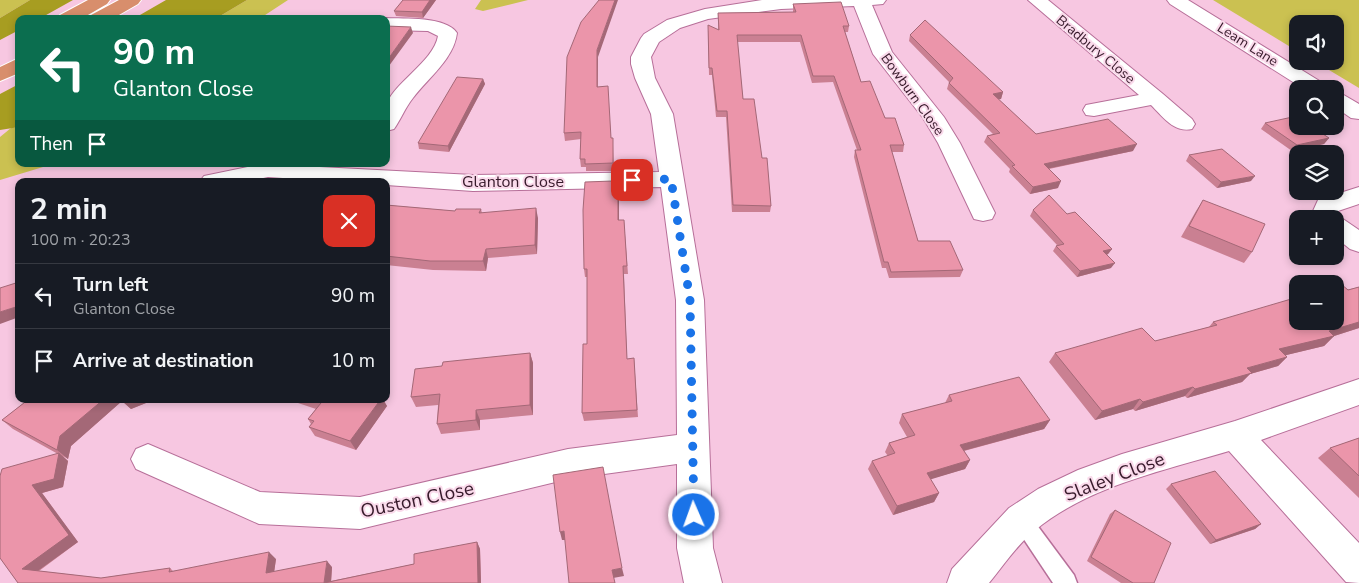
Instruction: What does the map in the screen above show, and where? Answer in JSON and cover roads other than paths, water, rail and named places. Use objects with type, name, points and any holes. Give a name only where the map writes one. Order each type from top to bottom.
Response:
[{"type":"highway","points":[[74,15],[101,0]]},
{"type":"highway","points":[[105,15],[132,0]]},
{"type":"highway","points":[[0,56],[15,47]]},
{"type":"highway","points":[[0,76],[15,67]]},
{"type":"street","points":[[703,583],[696,548],[692,448],[690,300],[662,114],[655,94],[641,68],[641,57],[646,41],[661,25],[672,18],[697,9],[727,3],[767,0],[877,0]]},
{"type":"street","name":"Bowburn Close","points":[[861,0],[883,54],[933,117],[949,144],[983,212]]},
{"type":"street","name":"Bradbury Close","points":[[1037,0],[1156,98],[1184,124]]},
{"type":"street","name":"Leam Lane","points":[[1176,0],[1305,80]]},
{"type":"street","points":[[390,24],[439,28],[448,32],[448,37],[435,59],[403,96],[390,117]]},
{"type":"street","name":"Bradbury Close","points":[[1094,110],[1156,98]]},
{"type":"street","points":[[1344,104],[1359,113]]},
{"type":"street","name":"Glanton Close","points":[[227,178],[268,170],[359,170],[474,183],[671,179]]},
{"type":"street","points":[[1325,210],[1327,206],[1359,195]]},
{"type":"street","points":[[1344,231],[1359,243]]},
{"type":"street","name":"Slaley Close","points":[[965,582],[1021,520],[1050,500],[1090,481],[1122,469],[1235,435],[1359,392]]},
{"type":"street","points":[[1235,435],[1359,569]]},
{"type":"street","name":"Ouston Close","points":[[148,459],[259,508],[360,513],[568,464],[692,448]]},
{"type":"lane","points":[[1021,520],[1066,583]]}]
